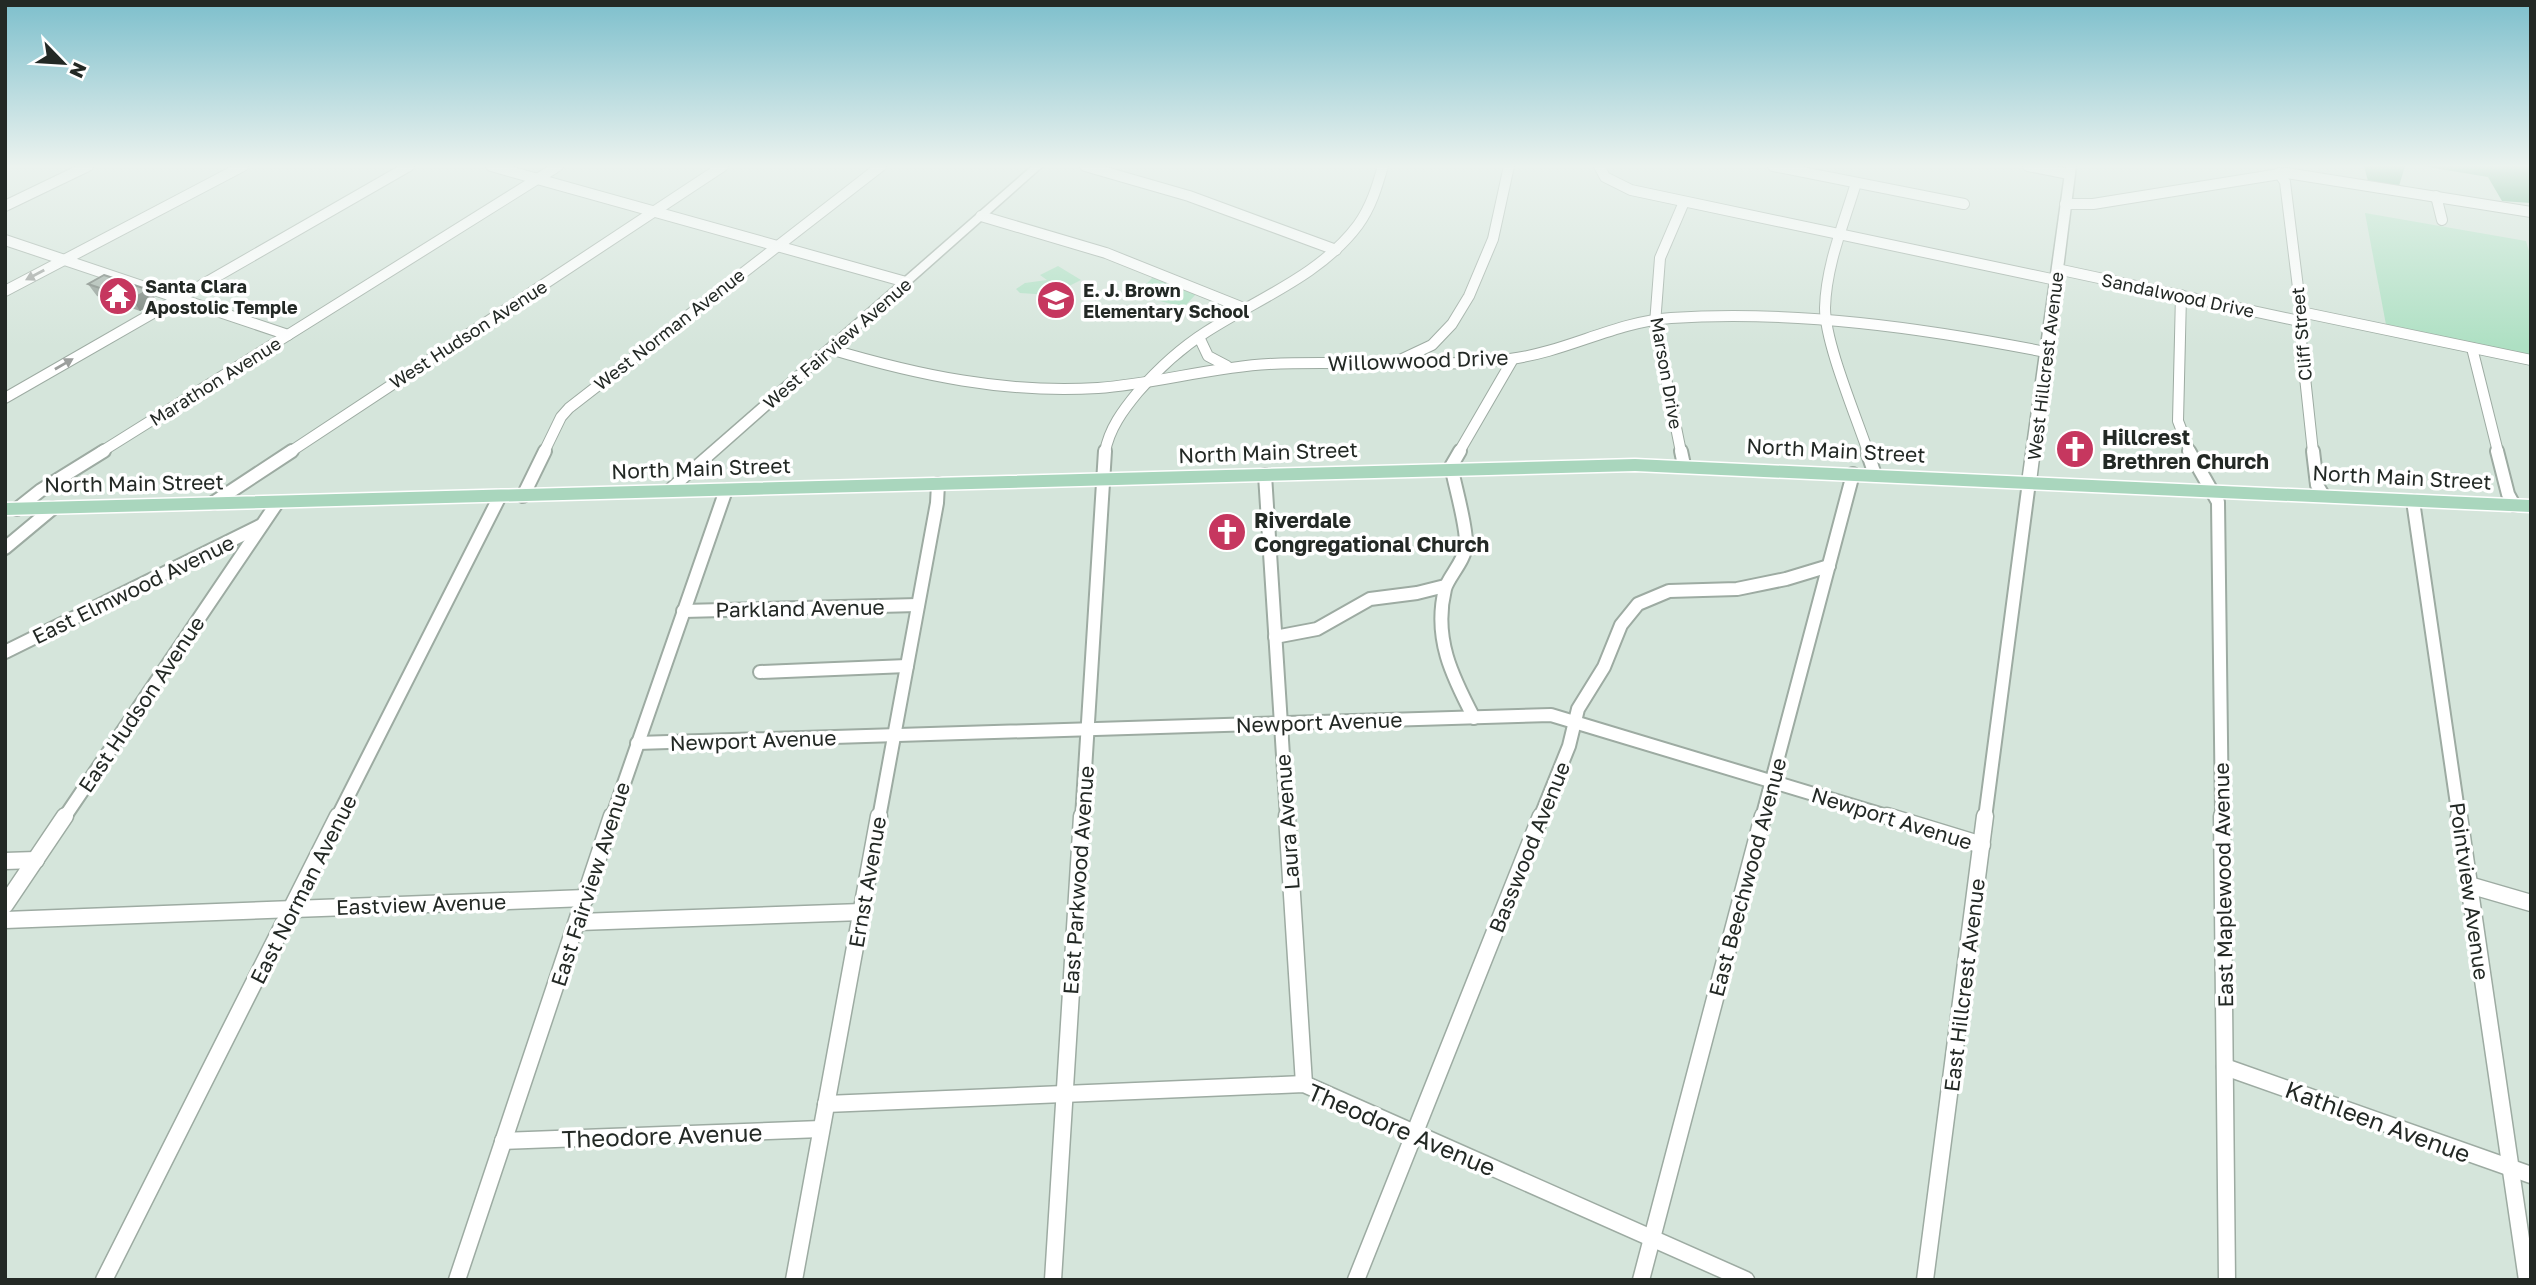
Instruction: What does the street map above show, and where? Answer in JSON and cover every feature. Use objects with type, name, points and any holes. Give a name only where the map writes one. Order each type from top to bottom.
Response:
[{"type":"main road","name":"North Main Street","points":[[11,509],[1684,466],[2523,506]]},
{"type":"street","points":[[5,291],[129,226]]},
{"type":"street","points":[[5,398],[305,226]]},
{"type":"street","name":"Marathon Avenue","points":[[11,509],[462,226]]},
{"type":"street","name":"West Hudson Avenue","points":[[213,503],[631,226]]},
{"type":"street","points":[[706,226],[906,282]]},
{"type":"street","name":"West Norman Avenue","points":[[523,496],[561,418],[569,408],[802,226]]},
{"type":"street","name":"West Fairview Avenue","points":[[667,492],[970,226]]},
{"type":"street","points":[[1015,226],[1106,253],[1246,309]]},
{"type":"street","points":[[1271,226],[1336,250]]},
{"type":"street","name":"East Parkwood Avenue","points":[[1052,1280],[1103,479],[1108,439],[1114,425],[1148,381],[1180,351],[1302,276],[1336,250],[1357,226]]},
{"type":"street","points":[[1391,364],[1433,345],[1471,292],[1486,260],[1494,226]]},
{"type":"street","name":"Marson Drive","points":[[1674,226],[1660,258],[1656,319],[1684,466]]},
{"type":"street","name":"Sandalwood Drive","points":[[1797,226],[2531,359]]},
{"type":"street","points":[[1843,226],[1829,272],[1826,320],[1875,475]]},
{"type":"street","name":"West Hillcrest Avenue","points":[[2029,482],[2062,226]]},
{"type":"street","name":"Cliff Street","points":[[2290,226],[2317,485],[2323,495]]},
{"type":"street","points":[[5,240],[288,335]]},
{"type":"street","points":[[2180,296],[2178,421],[2187,448],[2214,492]]},
{"type":"street","name":"Willowwood Drive","points":[[830,349],[928,375],[982,385],[1061,388],[1148,381],[1231,367],[1289,363],[1391,364],[1513,359],[1551,351],[1610,328],[1656,319],[1737,317],[1826,320],[1930,331],[2046,352]]},
{"type":"street","points":[[1199,337],[1205,354],[1214,361],[1231,367]]},
{"type":"street","points":[[1433,345],[1440,354],[1461,362]]},
{"type":"street","points":[[2472,348],[2508,494],[2523,506]]},
{"type":"street","points":[[1474,718],[1450,673],[1442,634],[1445,586],[1455,574],[1466,546],[1451,470],[1513,359]]},
{"type":"street","name":"East Beechwood Avenue","points":[[1641,1280],[1853,474]]},
{"type":"street","name":"Laura Avenue","points":[[1265,475],[1304,1084]]},
{"type":"street","name":"East Hillcrest Avenue","points":[[1926,1280],[2029,482]]},
{"type":"street","name":"Ernst Avenue","points":[[794,1280],[937,503],[938,484]]},
{"type":"street","name":"East Fairview Avenue","points":[[457,1280],[637,743],[726,490]]},
{"type":"street","name":"East Maplewood Avenue","points":[[2214,492],[2218,502],[2219,522],[2228,1280]]},
{"type":"street","name":"East Norman Avenue","points":[[104,1280],[500,496]]},
{"type":"street","name":"Pointview Avenue","points":[[2413,501],[2527,1280]]},
{"type":"street","name":"East Hudson Avenue","points":[[5,905],[276,503]]},
{"type":"street","points":[[5,548],[53,508]]},
{"type":"street","name":"East Elmwood Avenue","points":[[5,652],[261,526]]},
{"type":"street","name":"Basswood Avenue","points":[[1356,1280],[1569,746],[1578,709],[1604,667],[1620,625],[1638,604],[1669,591],[1737,589],[1786,579],[1829,566]]},
{"type":"street","points":[[1275,637],[1311,632],[1324,627],[1367,600],[1402,596],[1445,586]]},
{"type":"street","name":"Parkland Avenue","points":[[683,611],[918,605]]},
{"type":"street","points":[[760,672],[907,666]]},
{"type":"street","name":"Newport Avenue","points":[[637,743],[1551,715],[1982,845]]},
{"type":"street","points":[[5,861],[36,860]]},
{"type":"street","points":[[2469,885],[2531,904]]},
{"type":"street","name":"Eastview Avenue","points":[[5,920],[586,898]]},
{"type":"street","points":[[579,922],[862,912]]},
{"type":"street","name":"Kathleen Avenue","points":[[2225,1067],[2531,1175]]},
{"type":"street","name":"Theodore Avenue","points":[[826,1104],[1304,1084],[1746,1280]]},
{"type":"street","name":"Theodore Avenue","points":[[503,1141],[821,1129]]},
{"type":"green space","points":[[2367,226],[2440,226],[2526,241],[2531,258],[2531,360],[2387,330]]},
{"type":"green space","points":[[1058,266],[1081,280],[1051,295],[1020,293],[1016,289],[1025,283],[1047,280],[1040,275]]},
{"type":"green space","points":[[1153,277],[1196,294],[1184,307],[1136,295]]},
{"type":"building","points":[[104,275],[149,290],[132,299],[88,284]]},
{"type":"place","name":"Santa Clara Apostolic Temple","points":[[118,296]]},
{"type":"place","name":"E. J. Brown Elementary School","points":[[1056,300]]},
{"type":"place","name":"Hillcrest Brethren Church","points":[[2075,449]]},
{"type":"place","name":"Riverdale Congregational Church","points":[[1227,532]]}]
